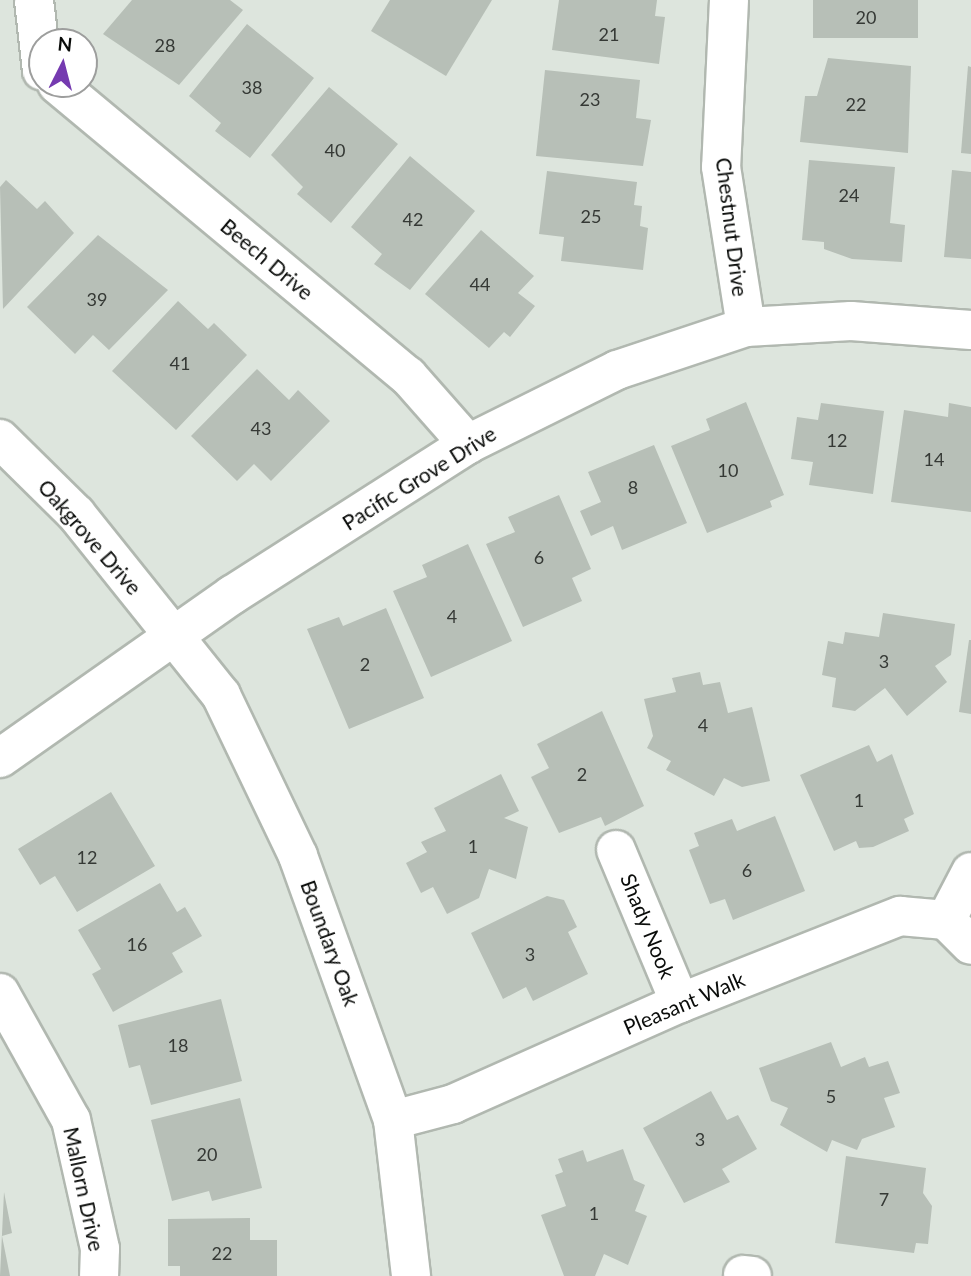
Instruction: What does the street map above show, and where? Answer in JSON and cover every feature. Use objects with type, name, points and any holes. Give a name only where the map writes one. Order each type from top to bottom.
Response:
[{"type":"street","points":[[34,0],[35,28]]},
{"type":"street","name":"Chestnut Drive","points":[[729,0],[721,167],[746,327]]},
{"type":"street","name":"Beech Drive","points":[[74,98],[408,376],[468,444]]},
{"type":"street","name":"Pacific Grove Drive","points":[[0,758],[468,444],[617,370],[746,327],[851,321],[971,330]]},
{"type":"street","name":"Oakgrove Drive","points":[[0,439],[76,514],[176,638]]},
{"type":"street","name":"Boundary Oak","points":[[176,638],[220,695],[298,856],[394,1120],[411,1276]]},
{"type":"street","name":"Shady Nook","points":[[616,849],[680,1003]]},
{"type":"street","points":[[959,933],[971,872]]},
{"type":"street","name":"Pleasant Walk","points":[[394,1120],[453,1104],[680,1003],[900,916],[959,933]]},
{"type":"street","name":"Mallorn Drive","points":[[0,993],[71,1120],[100,1249],[99,1276]]},
{"type":"building","points":[[132,0],[230,0],[243,10],[179,85],[103,34]]},
{"type":"building","points":[[390,0],[492,0],[446,76],[371,31]]},
{"type":"building","points":[[559,0],[657,0],[655,16],[665,17],[659,64],[552,50]]},
{"type":"building","points":[[813,0],[918,0],[918,38],[813,38]]},
{"type":"building","points":[[247,24],[314,78],[250,158],[215,131],[221,123],[189,96]]},
{"type":"building","points":[[828,58],[911,66],[908,153],[800,142],[805,96],[817,96]]},
{"type":"building","points":[[968,66],[971,67],[971,154],[961,153]]},
{"type":"building","points":[[545,70],[640,80],[636,118],[651,120],[643,166],[536,156]]},
{"type":"building","points":[[329,87],[398,144],[331,223],[297,194],[303,187],[271,155]]},
{"type":"building","points":[[410,156],[475,211],[410,290],[374,264],[382,254],[351,227]]},
{"type":"building","points":[[809,160],[895,167],[890,223],[905,225],[902,262],[852,259],[824,249],[824,242],[802,240]]},
{"type":"building","points":[[952,170],[971,172],[971,259],[944,257]]},
{"type":"building","points":[[547,171],[637,182],[634,205],[642,206],[640,226],[648,228],[643,270],[561,261],[564,237],[539,234]]},
{"type":"building","points":[[6,180],[37,209],[45,201],[74,233],[3,309],[0,187]]},
{"type":"building","points":[[481,230],[534,276],[518,293],[535,306],[510,337],[504,332],[489,348],[425,294]]},
{"type":"building","points":[[98,235],[168,290],[109,350],[93,335],[75,354],[27,307]]},
{"type":"building","points":[[178,301],[208,329],[214,323],[247,355],[176,430],[112,371]]},
{"type":"building","points":[[257,369],[289,400],[298,390],[330,421],[271,481],[254,464],[237,481],[191,436]]},
{"type":"building","points":[[746,402],[784,495],[770,501],[772,507],[707,533],[671,446],[710,430],[706,419]]},
{"type":"building","points":[[821,403],[884,411],[873,494],[809,485],[813,462],[791,459],[797,417],[818,420]]},
{"type":"building","points":[[949,403],[971,407],[971,512],[891,502],[904,410],[948,417]]},
{"type":"building","points":[[654,445],[687,523],[622,550],[613,526],[591,536],[580,511],[601,502],[588,472]]},
{"type":"building","points":[[559,495],[591,569],[572,578],[582,601],[523,627],[486,544],[515,532],[508,517]]},
{"type":"building","points":[[468,544],[512,641],[431,677],[393,591],[427,577],[422,565]]},
{"type":"building","points":[[386,608],[424,698],[349,729],[307,629],[339,617],[343,626]]},
{"type":"building","points":[[883,613],[955,624],[951,655],[935,666],[947,682],[907,716],[885,688],[855,711],[832,707],[836,678],[822,675],[828,641],[843,644],[845,632],[879,637]]},
{"type":"building","points":[[971,640],[971,714],[959,712]]},
{"type":"building","points":[[700,672],[703,685],[720,682],[728,713],[752,707],[770,781],[742,787],[724,778],[714,796],[666,770],[671,761],[647,748],[653,736],[644,699],[676,692],[672,678]]},
{"type":"building","points":[[602,711],[644,806],[605,826],[601,817],[559,833],[531,777],[549,768],[537,744]]},
{"type":"building","points":[[869,745],[877,762],[892,754],[914,814],[904,819],[909,831],[873,847],[859,848],[856,841],[834,851],[800,775]]},
{"type":"building","points":[[501,774],[519,811],[504,818],[528,827],[516,879],[489,869],[479,898],[447,914],[433,887],[421,893],[406,863],[427,852],[421,842],[446,831],[434,808]]},
{"type":"building","points":[[111,792],[155,866],[77,912],[55,876],[40,885],[18,849]]},
{"type":"building","points":[[775,816],[805,891],[733,920],[725,899],[710,904],[689,850],[699,846],[694,833],[732,819],[737,831]]},
{"type":"building","points":[[160,883],[177,912],[185,907],[202,936],[172,953],[183,972],[113,1012],[92,974],[101,969],[78,930]]},
{"type":"building","points":[[547,896],[564,900],[577,927],[568,932],[588,974],[533,1001],[526,987],[503,999],[471,933]]},
{"type":"building","points":[[221,999],[242,1081],[151,1105],[140,1065],[129,1068],[118,1025]]},
{"type":"building","points":[[831,1042],[841,1067],[865,1057],[869,1067],[888,1061],[900,1093],[884,1098],[895,1127],[862,1139],[857,1150],[832,1140],[827,1152],[780,1125],[788,1108],[771,1101],[759,1068]]},
{"type":"building","points":[[711,1091],[727,1120],[738,1115],[757,1149],[722,1169],[730,1182],[684,1203],[643,1128]]},
{"type":"building","points":[[240,1098],[262,1188],[212,1201],[209,1191],[172,1201],[151,1120]]},
{"type":"building","points":[[623,1149],[634,1180],[645,1185],[635,1211],[647,1216],[628,1265],[604,1254],[595,1276],[564,1276],[541,1215],[566,1206],[555,1175],[563,1172],[558,1159],[583,1150],[587,1162]]},
{"type":"building","points":[[846,1156],[926,1168],[923,1193],[932,1206],[928,1244],[916,1243],[914,1253],[835,1243]]},
{"type":"building","points":[[4,1192],[12,1233],[2,1236],[10,1276],[0,1276]]},
{"type":"building","points":[[250,1218],[250,1240],[277,1240],[277,1276],[180,1276],[180,1266],[168,1266],[168,1219]]}]
